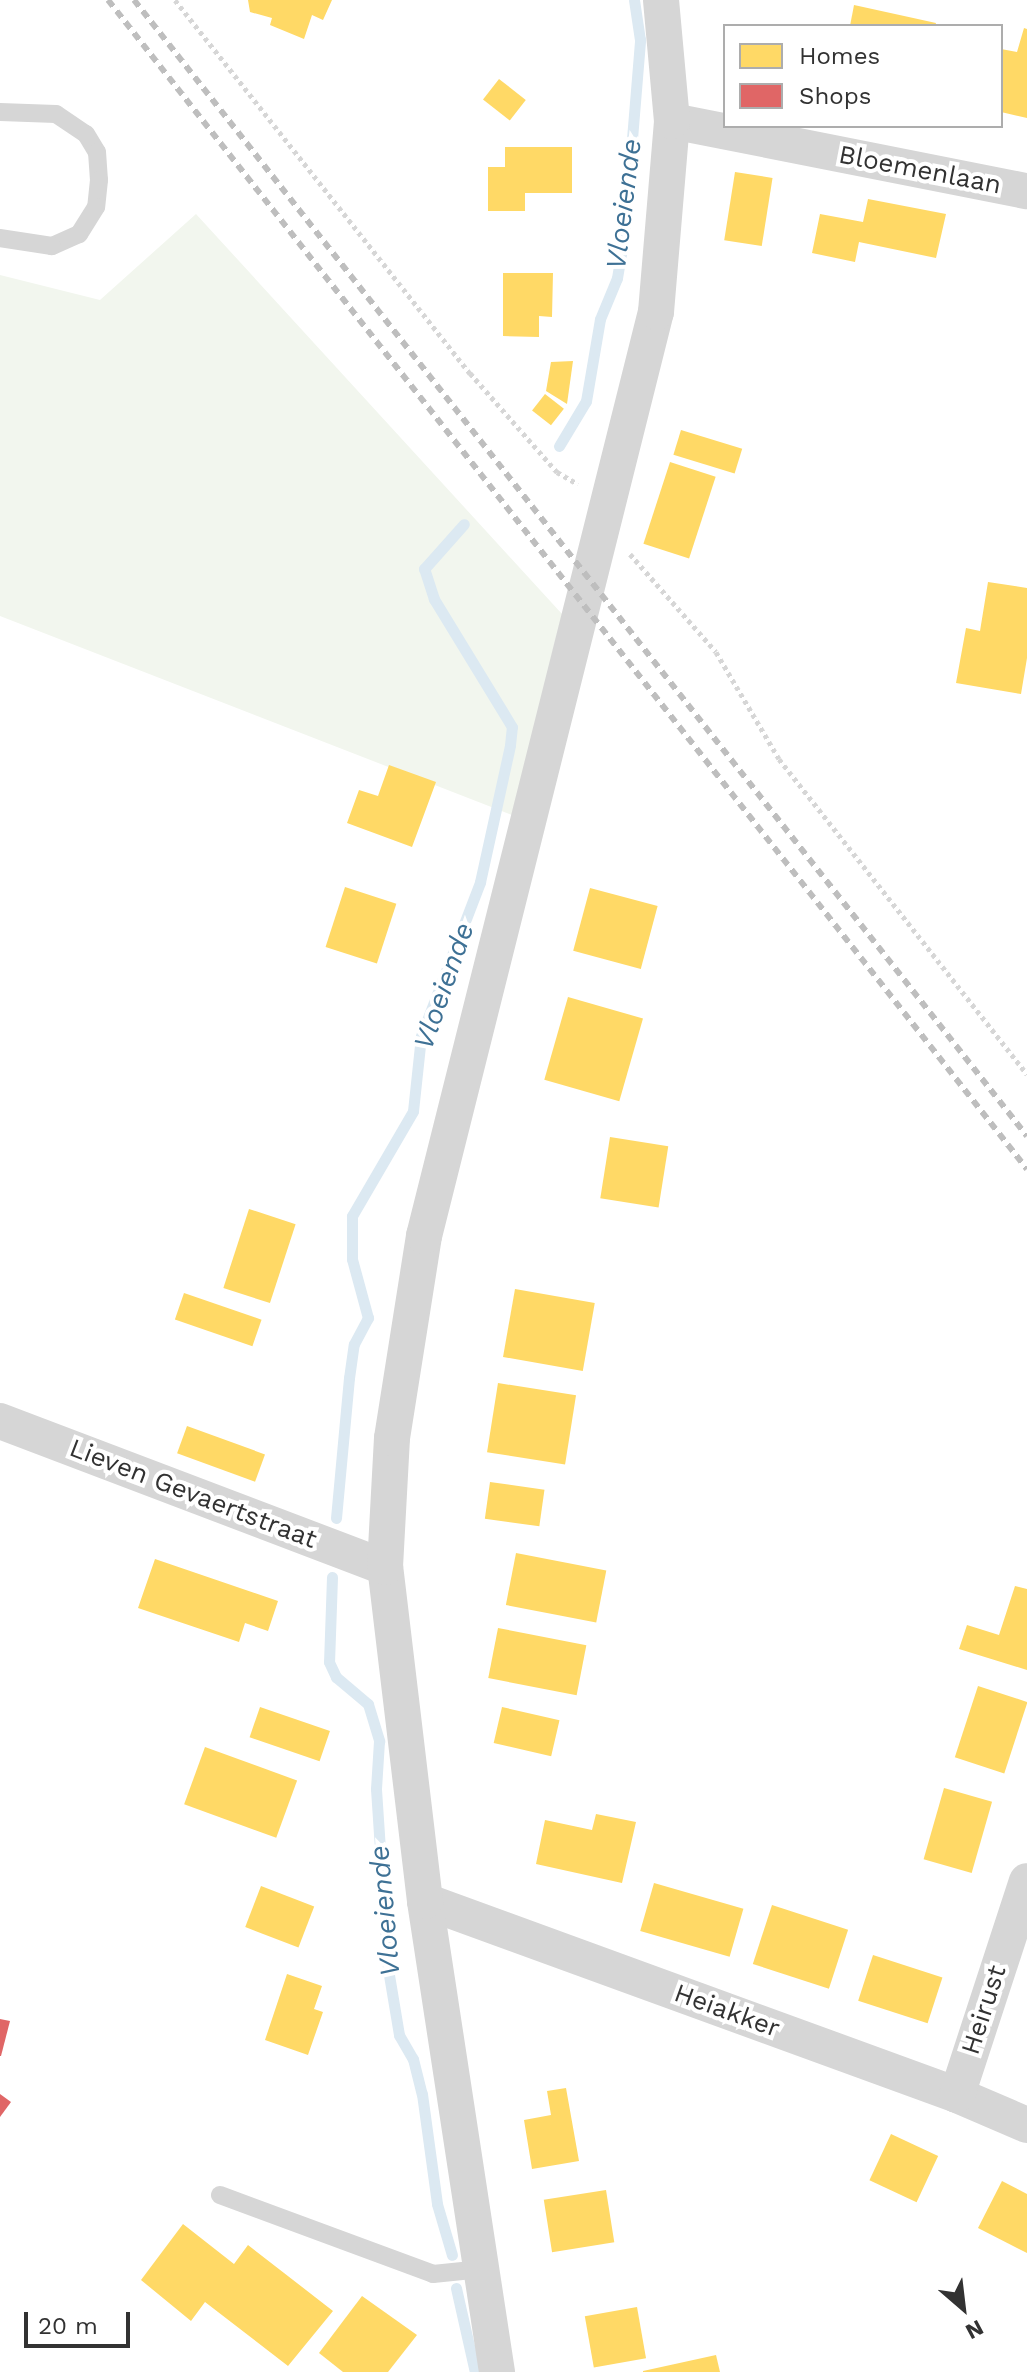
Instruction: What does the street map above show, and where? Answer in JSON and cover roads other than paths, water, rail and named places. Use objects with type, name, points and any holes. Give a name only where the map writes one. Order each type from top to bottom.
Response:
[{"type":"street","points":[[497,2372],[425,1901],[385,1567],[392,1438],[424,1236],[656,312],[672,121],[661,0]]},
{"type":"street","name":"Bloemenlaan","points":[[672,121],[1027,191]]},
{"type":"street","name":"Lieven Gevaertstraat","points":[[0,1421],[385,1567]]},
{"type":"street","name":"Heirust","points":[[957,2095],[1027,1881]]},
{"type":"street","name":"Heiakker","points":[[425,1901],[957,2095],[1027,2125]]},
{"type":"lane","points":[[0,112],[56,114],[86,134],[97,152],[99,180],[96,207],[79,234],[52,246],[0,238]]},
{"type":"lane","points":[[220,2195],[433,2274],[482,2269]]},
{"type":"waterway","name":"Vloeiende","points":[[559,446],[586,401],[600,319],[617,278],[624,236],[640,40],[634,0]]},
{"type":"waterway","name":"Vloeiende","points":[[336,1518],[354,1344],[368,1318],[352,1259],[352,1216],[413,1111],[421,1036],[480,882],[510,745],[512,727],[434,599],[424,569],[464,524]]},
{"type":"waterway","name":"Vloeiende","points":[[332,1577],[329,1662],[336,1677],[368,1704],[379,1741],[376,1789],[388,1969],[399,2035],[413,2059],[422,2094],[437,2204],[452,2255]]},
{"type":"waterway","name":"Vloeiende","points":[[456,2288],[475,2372]]},
{"type":"railway","points":[[108,0],[1027,1169]]},
{"type":"railway","points":[[134,0],[1027,1136]]}]
